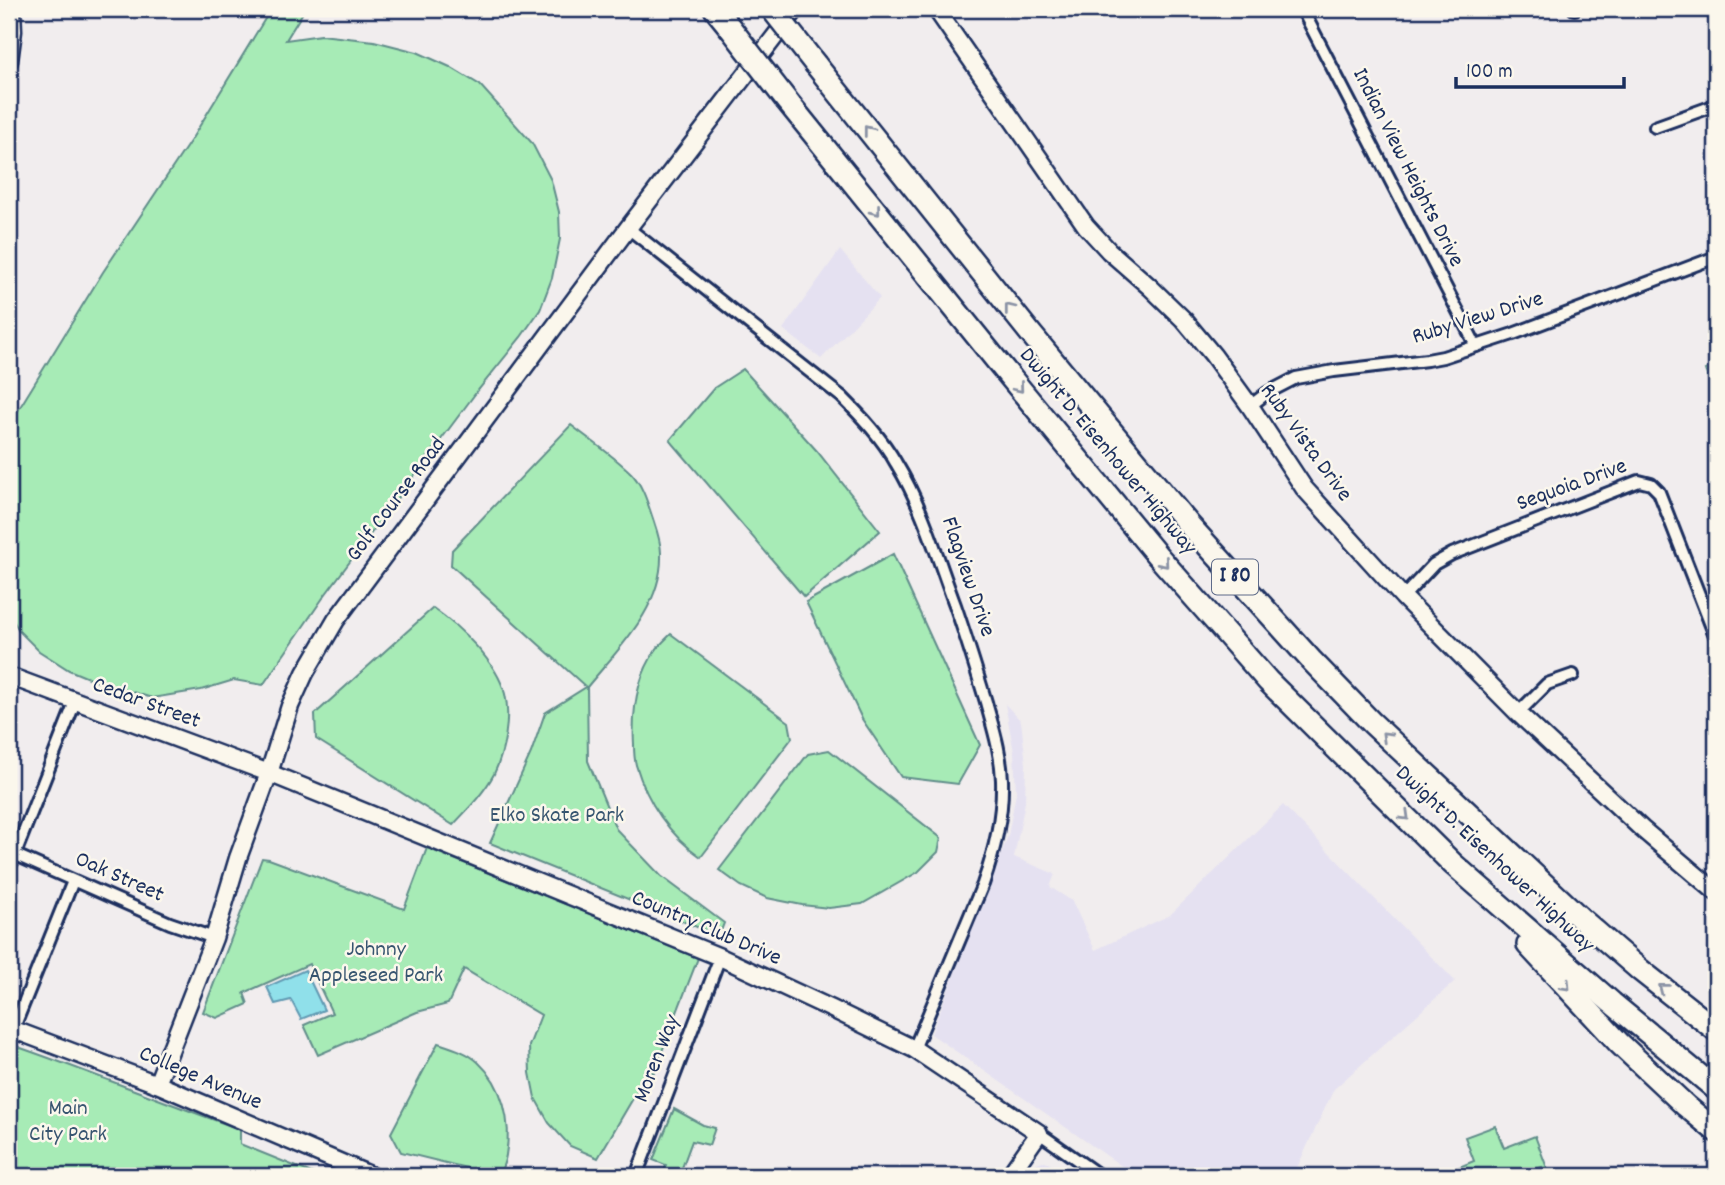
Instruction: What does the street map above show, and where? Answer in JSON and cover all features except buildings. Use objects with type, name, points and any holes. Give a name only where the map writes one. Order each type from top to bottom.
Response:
[{"type":"highway","name":"Dwight D. Eisenhower Highway","points":[[772,9],[1022,324],[1181,516],[1311,660],[1382,732],[1580,918],[1716,1030]]},
{"type":"highway","name":"Dwight D. Eisenhower Highway","points":[[721,17],[997,361],[1166,565],[1268,681],[1453,864],[1612,1003],[1716,1089]]},
{"type":"highway","points":[[1453,864],[1619,1043],[1716,1131]]},
{"type":"street","points":[[9,61],[13,31],[12,9]]},
{"type":"street","name":"Ruby Vista Drive","points":[[936,9],[1086,226],[1109,251],[1184,320],[1250,406],[1304,488],[1402,597],[1518,713],[1642,829],[1716,892]]},
{"type":"street","name":"Indian View Heights Drive","points":[[1301,9],[1476,346]]},
{"type":"street","name":"Golf Course Road","points":[[157,1084],[214,938],[290,706],[305,673],[336,620],[628,228],[796,10]]},
{"type":"street","points":[[1655,127],[1716,105]]},
{"type":"street","name":"Flagview Drive","points":[[628,228],[842,397],[869,425],[895,461],[918,502],[967,640],[1000,749],[1002,780],[998,834],[983,884],[914,1049]]},
{"type":"street","name":"Ruby View Drive","points":[[1250,406],[1267,393],[1296,378],[1427,360],[1476,346],[1716,257]]},
{"type":"street","name":"Sequoia Drive","points":[[1402,597],[1434,564],[1451,554],[1639,481],[1651,484],[1659,492],[1716,638]]},
{"type":"street","points":[[1518,713],[1547,684],[1573,675]]},
{"type":"street","name":"Cedar Street","points":[[9,676],[269,774]]},
{"type":"street","points":[[9,869],[11,853],[75,702]]},
{"type":"street","name":"Country Club Drive","points":[[269,774],[720,957],[832,1009],[914,1049],[1100,1176]]},
{"type":"street","name":"Oak Street","points":[[11,853],[170,923],[214,938]]},
{"type":"street","points":[[10,1033],[72,881]]},
{"type":"street","name":"Moren Way","points":[[636,1176],[720,957]]},
{"type":"street","name":"College Avenue","points":[[10,1033],[157,1084],[372,1176]]},
{"type":"street","points":[[1009,1176],[1039,1133]]},
{"type":"shaded area","points":[[840,250],[880,298],[821,359],[783,329]]},
{"type":"shaded area","points":[[1005,704],[1021,721],[1026,764],[1025,802],[1014,857],[1055,874],[1050,887],[1072,901],[1095,950],[1170,915],[1283,805],[1455,981],[1334,1089],[1293,1176],[1136,1176],[931,1034],[1008,836],[1016,793],[1014,752]]},
{"type":"shaded area","points":[[1043,1161],[1071,1176],[1028,1176],[1037,1163]]},
{"type":"green space","points":[[271,9],[305,9],[286,40],[321,35],[374,41],[417,52],[480,85],[532,143],[551,180],[559,212],[560,239],[552,278],[540,310],[325,595],[263,685],[234,680],[201,690],[152,698],[69,670],[39,651],[20,632],[9,614],[9,425],[103,272],[191,140]]},
{"type":"green space","points":[[1716,365],[1716,399],[1705,370]]},
{"type":"green space","points":[[743,369],[817,451],[880,531],[804,597],[670,440],[714,388]]},
{"type":"green space","name":"Elko Skate Park","points":[[571,425],[635,477],[646,499],[661,548],[660,573],[647,609],[625,642],[587,687],[588,761],[616,829],[661,876],[724,923],[719,936],[490,843],[531,753],[545,713],[586,687],[451,565],[452,550]]},
{"type":"green space","points":[[893,554],[980,745],[958,784],[901,777],[862,719],[806,602]]},
{"type":"green space","points":[[433,608],[466,635],[486,658],[501,682],[507,703],[505,735],[494,774],[481,794],[453,825],[316,739],[315,714]]},
{"type":"green space","points":[[671,634],[789,722],[792,738],[701,857],[679,839],[661,817],[646,792],[634,757],[634,719],[640,683],[656,650]]},
{"type":"green space","points":[[829,750],[941,838],[938,852],[918,872],[862,904],[829,908],[767,898],[741,886],[719,870],[808,754]]},
{"type":"green space","name":"Johnny Appleseed Park","points":[[427,848],[698,958],[654,1072],[648,1073],[598,1158],[570,1146],[549,1123],[535,1098],[530,1073],[529,1046],[541,1015],[464,969],[448,1004],[417,1012],[318,1055],[304,1025],[332,1013],[309,964],[244,993],[248,1004],[217,1018],[203,1012],[262,858],[404,909]]},
{"type":"green space","points":[[438,1043],[474,1059],[494,1082],[504,1105],[508,1130],[506,1158],[499,1176],[401,1152],[391,1133]]},
{"type":"green space","name":"Main City Park","points":[[18,1047],[240,1129],[240,1144],[319,1176],[9,1176],[9,1073]]},
{"type":"green space","points":[[674,1109],[703,1125],[715,1128],[709,1145],[692,1141],[679,1176],[662,1176],[666,1165],[653,1160]]},
{"type":"green space","points":[[1495,1126],[1504,1148],[1535,1136],[1550,1176],[1546,1176],[1542,1167],[1533,1170],[1535,1176],[1449,1176],[1447,1172],[1474,1161],[1465,1137]]},
{"type":"water","points":[[305,970],[324,1010],[301,1019],[291,1000],[275,1004],[267,987]]}]
